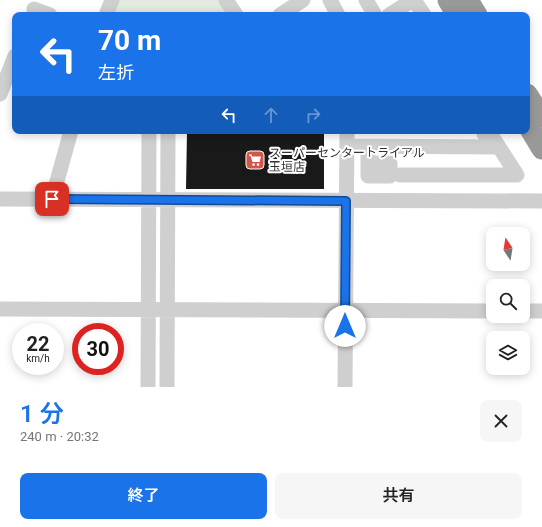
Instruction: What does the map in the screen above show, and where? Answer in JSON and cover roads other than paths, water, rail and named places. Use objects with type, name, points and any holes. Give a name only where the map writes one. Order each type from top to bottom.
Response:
[{"type":"highway","points":[[448,0],[456,12]]},
{"type":"highway","points":[[468,0],[475,12]]},
{"type":"highway","points":[[530,99],[542,117]]},
{"type":"highway","points":[[530,129],[542,149]]},
{"type":"street","points":[[107,12],[112,0]]},
{"type":"street","points":[[226,0],[234,12]]},
{"type":"street","points":[[285,12],[303,0]]},
{"type":"street","points":[[330,0],[336,12]]},
{"type":"street","points":[[366,0],[373,12]]},
{"type":"street","points":[[394,12],[414,0],[422,12]]},
{"type":"street","points":[[0,94],[12,64]]},
{"type":"street","points":[[52,199],[70,134]]},
{"type":"street","points":[[148,387],[149,134]]},
{"type":"street","points":[[167,387],[168,134]]},
{"type":"street","points":[[400,174],[517,175],[491,134]]},
{"type":"street","points":[[345,387],[347,138],[368,146],[499,147]]},
{"type":"street","points":[[368,146],[368,163]]},
{"type":"street","points":[[0,199],[542,201]]},
{"type":"street","points":[[0,309],[486,311]]},
{"type":"street","points":[[530,311],[542,311]]},
{"type":"place","name":"スーパーセンタートライアル 玉垣店","points":[[255,160]]}]
